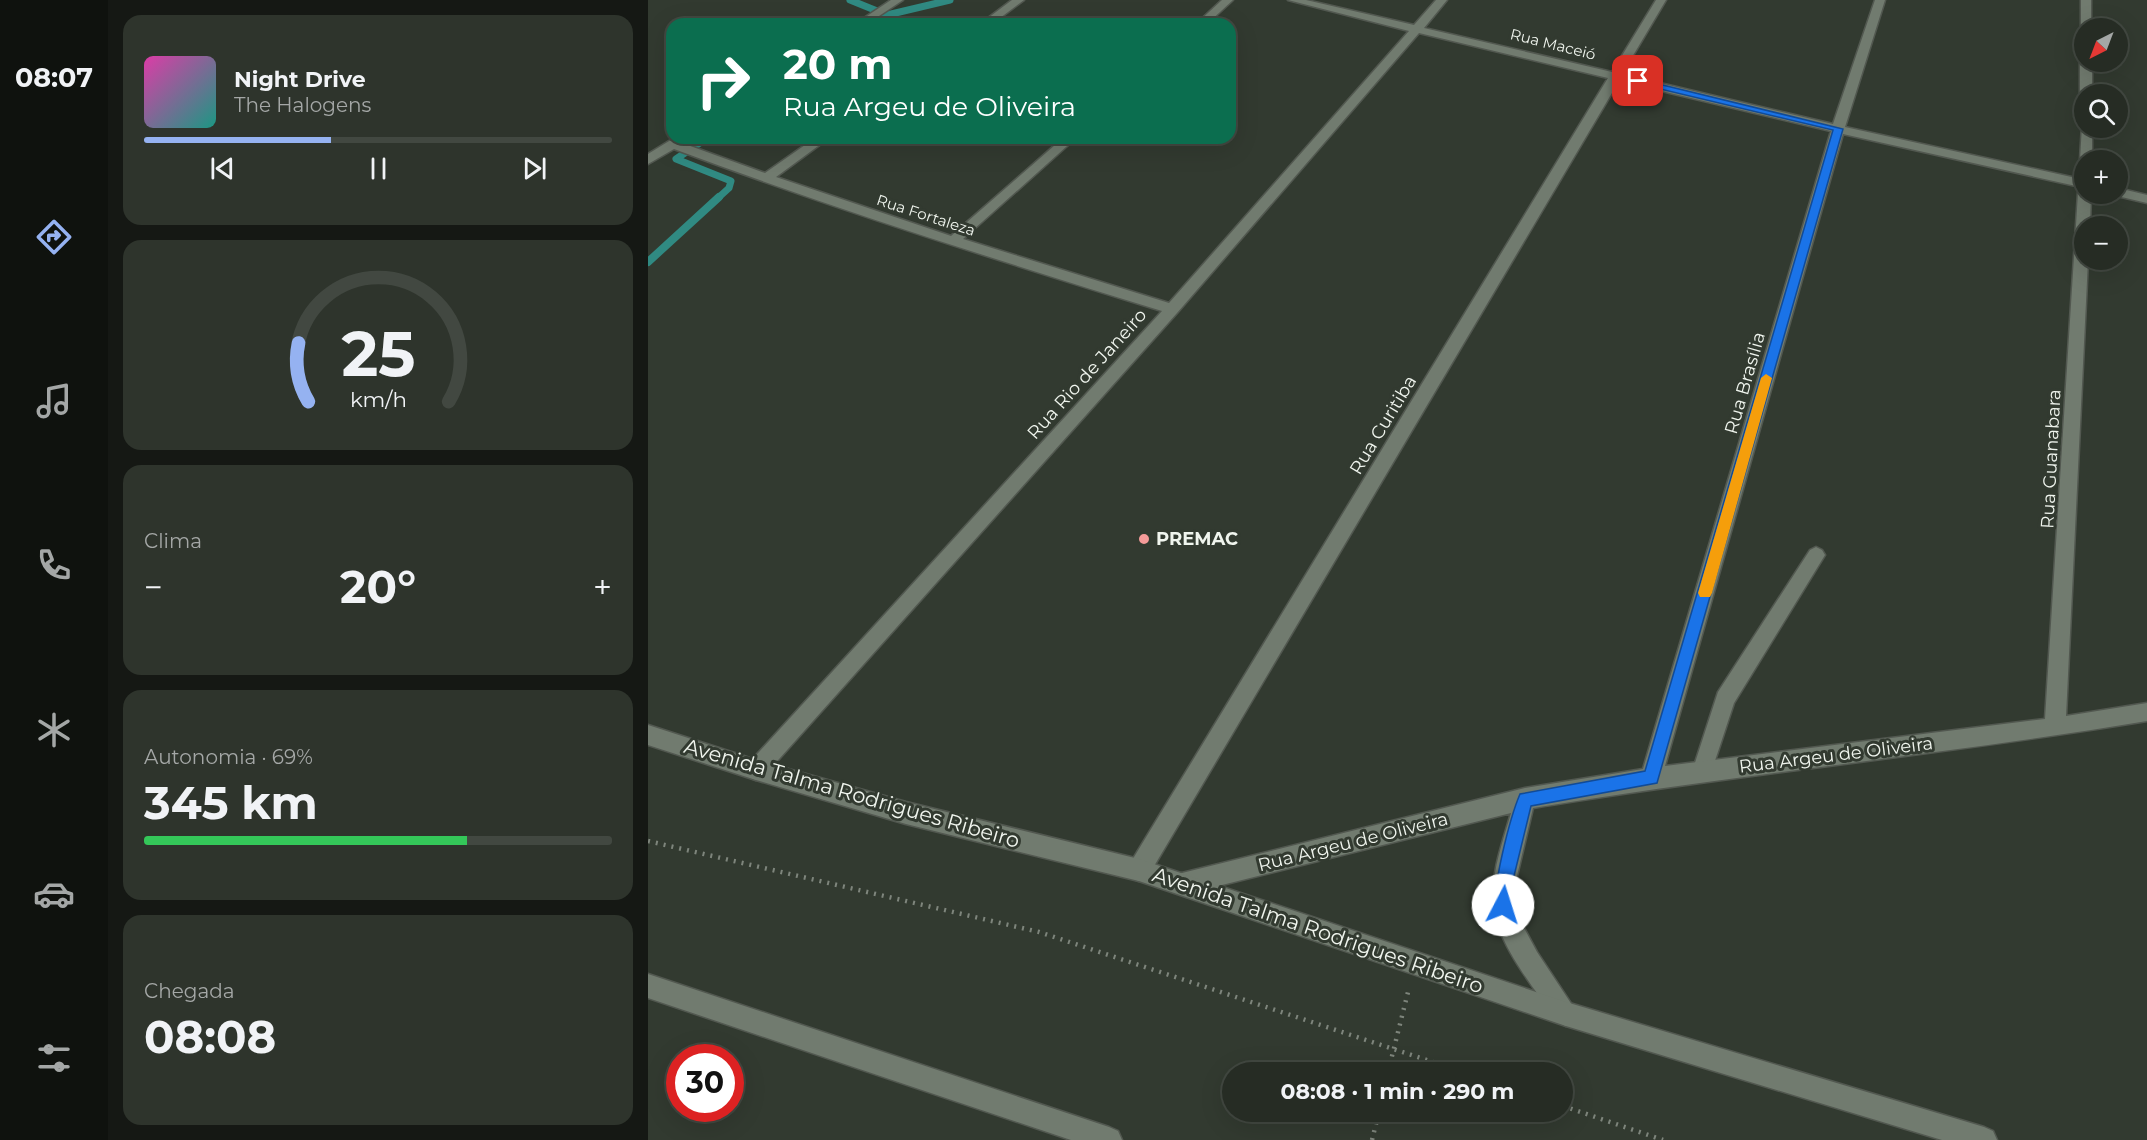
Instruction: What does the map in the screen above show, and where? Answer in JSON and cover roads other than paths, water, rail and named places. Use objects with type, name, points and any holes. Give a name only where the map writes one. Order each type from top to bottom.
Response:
[{"type":"street","points":[[870,18],[898,0]]},
{"type":"street","points":[[994,18],[1019,0]]},
{"type":"street","points":[[1208,18],[1228,0]]},
{"type":"street","name":"Rua Maceió","points":[[1293,0],[1838,129],[2074,182]]},
{"type":"street","name":"Rua Rio de Janeiro","points":[[756,770],[1172,309],[1442,0]]},
{"type":"street","name":"Rua Curitiba","points":[[1139,870],[1661,0]]},
{"type":"street","name":"Rua Brasília","points":[[1651,778],[1838,129],[1880,0]]},
{"type":"street","points":[[2086,0],[2086,18]]},
{"type":"street","points":[[648,160],[673,144]]},
{"type":"street","name":"Rua Fortaleza","points":[[685,144],[765,179],[952,242],[1172,309]]},
{"type":"street","points":[[765,179],[815,144]]},
{"type":"street","points":[[952,242],[1063,144]]},
{"type":"street","points":[[2128,194],[2147,199]]},
{"type":"street","name":"Rua Guanabara","points":[[2055,727],[2084,204]]},
{"type":"street","points":[[1702,772],[1725,699],[1816,555]]},
{"type":"street","name":"Rua Argeu de Oliveira","points":[[1182,884],[1525,800],[1651,778],[2055,727],[2147,712]]},
{"type":"street","name":"Avenida Talma Rodrigues Ribeiro","points":[[648,735],[756,770],[906,813],[1139,870],[1566,1014],[1984,1140]]},
{"type":"street","points":[[1525,800],[1506,876],[1503,905],[1516,940],[1566,1014]]},
{"type":"street","points":[[648,986],[1110,1140]]},
{"type":"waterway","points":[[850,0],[887,15]]},
{"type":"waterway","points":[[887,15],[950,0]]},
{"type":"waterway","points":[[884,18],[887,15]]},
{"type":"waterway","points":[[698,144],[676,159],[731,181],[729,188],[718,198]]},
{"type":"waterway","points":[[648,262],[719,197]]},
{"type":"place","name":"PREMAC","points":[[1144,539]]}]
